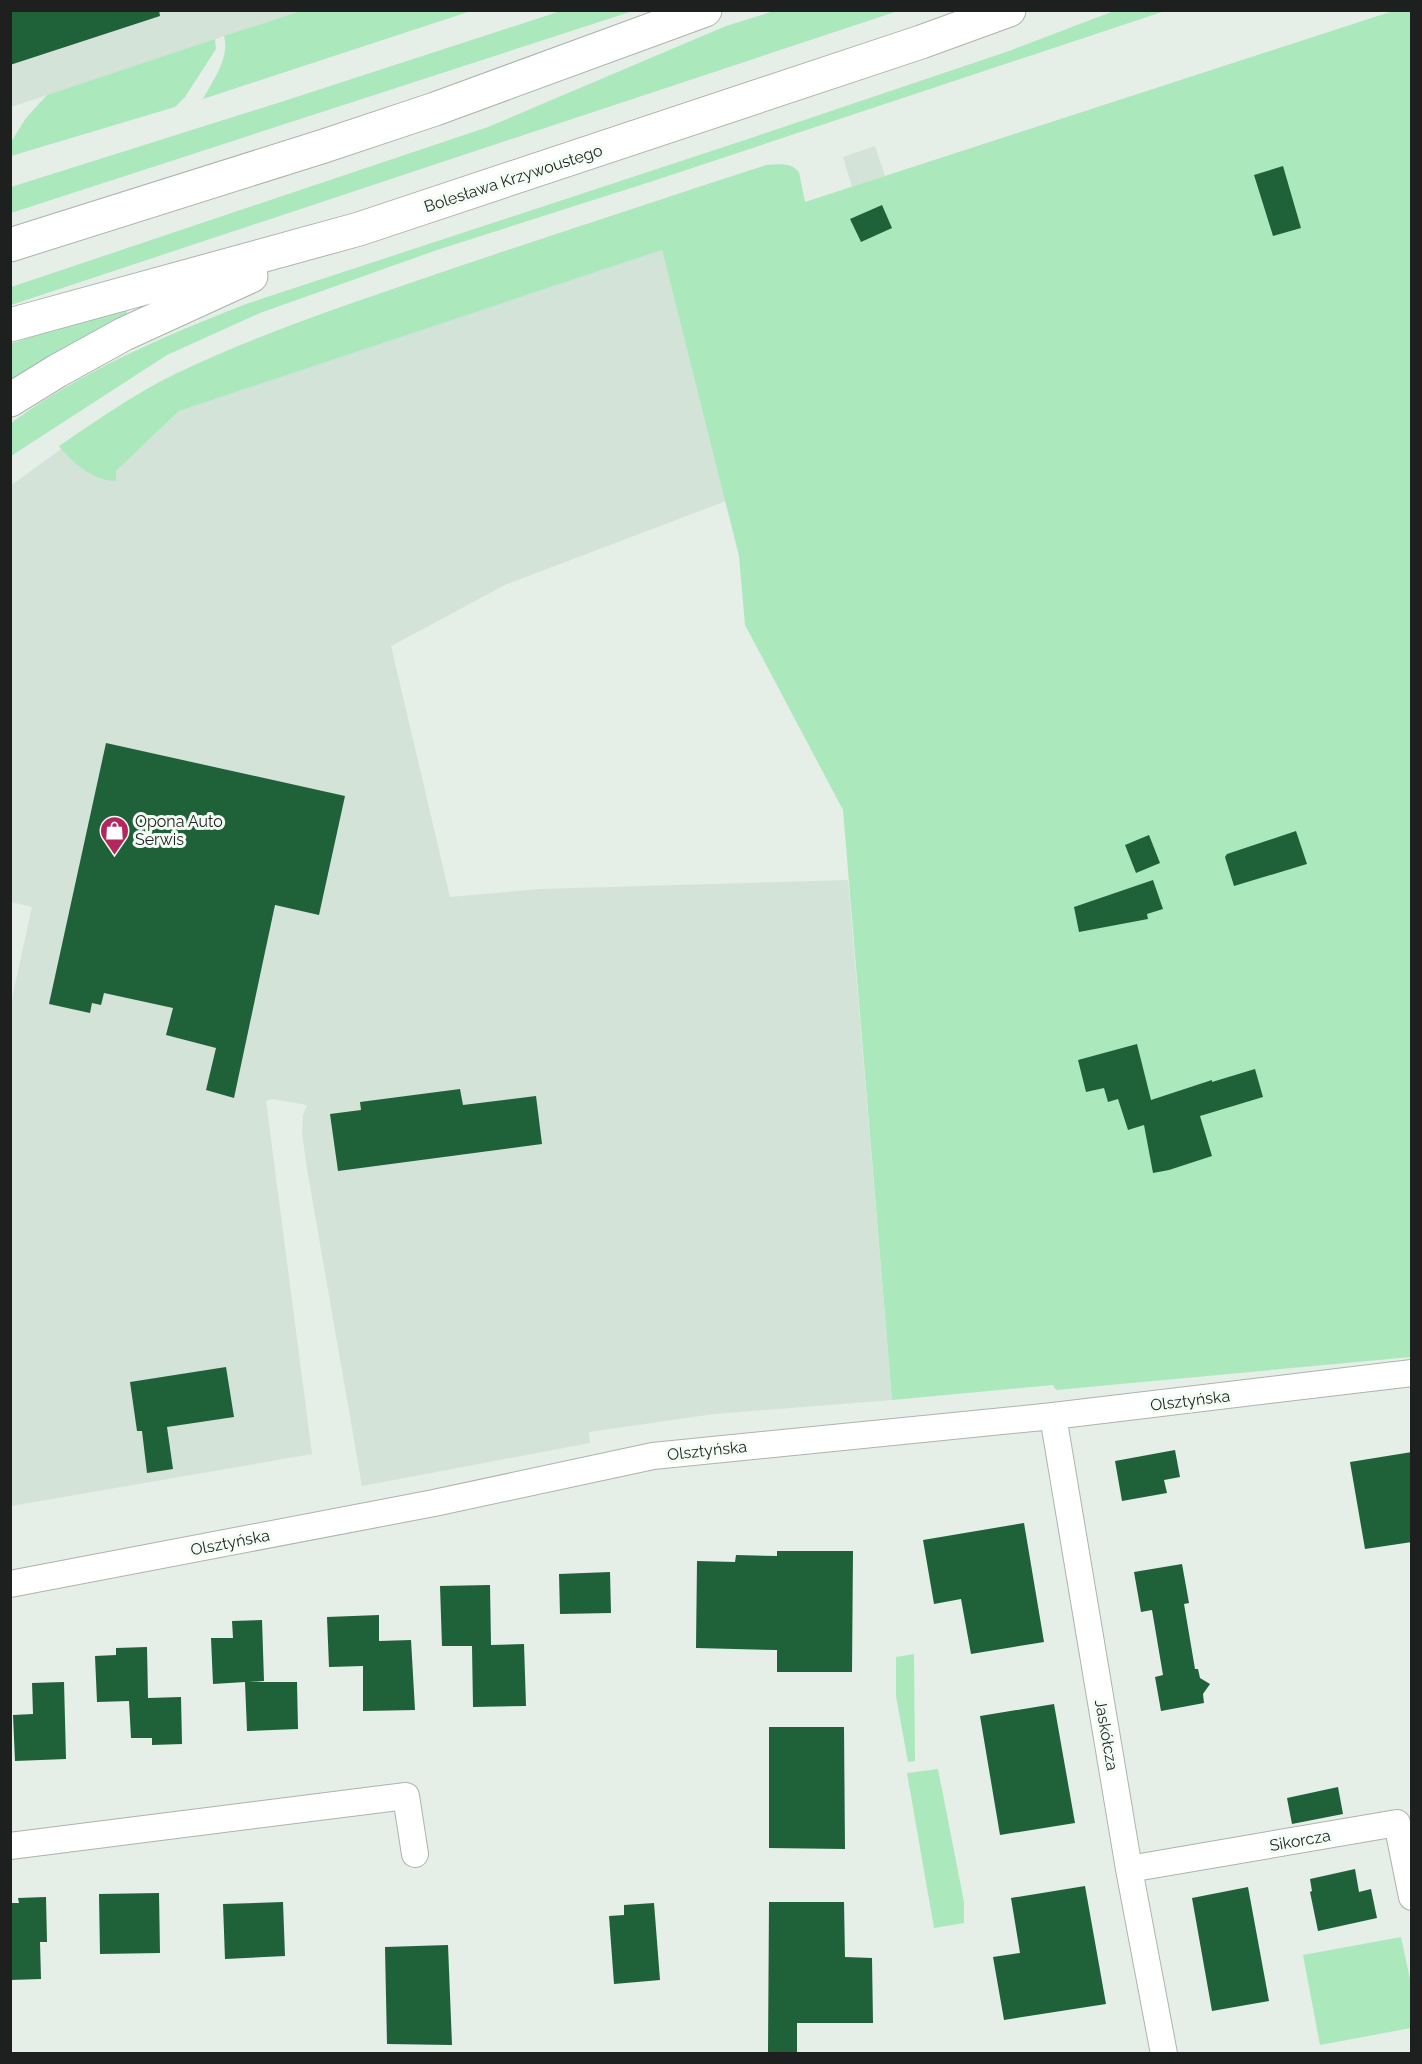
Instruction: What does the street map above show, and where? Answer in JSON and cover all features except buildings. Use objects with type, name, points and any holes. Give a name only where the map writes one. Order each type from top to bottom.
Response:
[{"type":"main road","points":[[10,245],[435,109],[705,10]]},
{"type":"main road","name":"Bolesława Krzywoustego","points":[[10,325],[359,229],[1009,10]]},
{"type":"main road","points":[[10,400],[57,371],[142,325],[359,229]]},
{"type":"street","name":"Olsztyńska","points":[[10,1584],[434,1503],[653,1456],[1053,1416],[1412,1373]]},
{"type":"street","name":"Jaskółcza","points":[[1053,1416],[1129,1869],[1164,2054]]},
{"type":"street","points":[[10,1846],[406,1796],[415,1854]]},
{"type":"street","name":"Sikorcza","points":[[1129,1869],[1397,1823],[1412,1898]]},
{"type":"shaded area","points":[[10,11],[300,11],[11,107]]},
{"type":"shaded area","points":[[875,146],[885,176],[852,187],[843,157]]},
{"type":"shaded area","points":[[662,250],[726,501],[505,585],[391,646],[450,897],[540,889],[848,880],[892,1400],[714,1414],[589,1432],[590,1443],[362,1486],[307,1169],[302,1133],[303,1115],[307,1105],[272,1099],[266,1101],[312,1454],[11,1506],[10,1008],[32,907],[11,902],[10,486],[61,449],[90,474],[116,471],[179,411]]},
{"type":"green space","points":[[564,10],[633,11],[11,213],[11,187]]},
{"type":"green space","points":[[300,11],[471,11],[203,99],[223,61],[224,36]]},
{"type":"green space","points":[[774,11],[898,11],[11,305],[11,287],[488,127],[726,26]]},
{"type":"green space","points":[[1114,11],[1165,11],[653,181],[437,250],[260,313],[167,355],[11,456],[11,423],[38,404],[124,356],[215,316],[1009,51]]},
{"type":"green space","points":[[1393,11],[1411,11],[1411,1357],[1056,1390],[1053,1385],[892,1400],[843,810],[745,625],[739,556],[662,250],[179,411],[116,471],[116,481],[100,478],[84,470],[59,446],[145,390],[242,344],[451,269],[766,165],[788,165],[796,169],[799,172],[805,202]]},
{"type":"green space","points":[[215,39],[216,49],[185,97],[175,107],[11,156],[11,142],[26,118],[47,95]]},
{"type":"green space","points":[[127,308],[127,314],[11,379],[10,344],[113,310]]},
{"type":"green space","points":[[914,1654],[915,1761],[908,1762],[896,1696],[896,1657]]},
{"type":"green space","points":[[938,1769],[964,1902],[964,1923],[934,1928],[907,1773]]},
{"type":"green space","points":[[1401,1937],[1411,1984],[1411,2028],[1320,2045],[1303,1955]]},
{"type":"place","name":"Opona Auto Serwis","points":[[114,856]]}]
